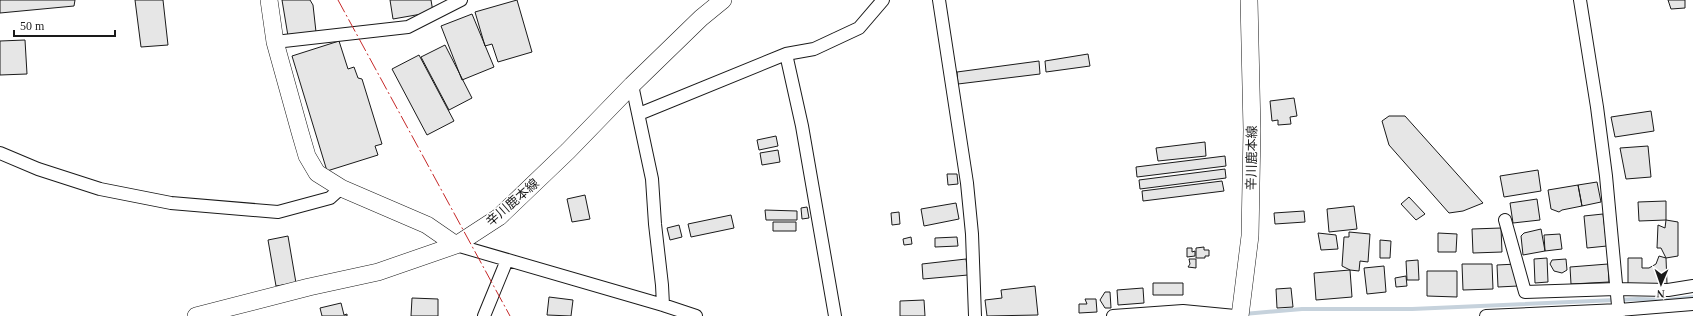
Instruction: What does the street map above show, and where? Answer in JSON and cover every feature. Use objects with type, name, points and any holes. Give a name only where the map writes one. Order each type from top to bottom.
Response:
[{"type":"main road","points":[[269,0],[275,42],[307,156],[317,173],[341,188],[427,226],[456,246]]},
{"type":"main road","name":"辛川鹿本線","points":[[196,316],[309,287],[378,272],[456,246],[499,217],[568,151],[632,85],[701,18],[723,0]]},
{"type":"main road","name":"辛川鹿本線","points":[[1240,316],[1250,236],[1252,130],[1249,0]]},
{"type":"street","points":[[275,42],[408,27],[461,0]]},
{"type":"street","points":[[639,114],[786,54],[814,49],[859,28],[883,0]]},
{"type":"street","points":[[939,0],[967,183],[972,234],[976,316]]},
{"type":"street","points":[[1580,0],[1606,176],[1619,313]]},
{"type":"street","points":[[786,54],[802,126],[835,316]]},
{"type":"street","points":[[632,85],[652,179],[663,305]]},
{"type":"street","points":[[0,153],[38,169],[100,189],[171,203],[278,212],[330,198],[341,188]]},
{"type":"street","points":[[1505,220],[1525,292],[1616,289],[1668,290],[1693,286]]},
{"type":"street","points":[[456,246],[663,305],[696,316]]},
{"type":"street","points":[[484,316],[507,260]]},
{"type":"street","points":[[1486,316],[1619,313],[1693,304]]},
{"type":"street","points":[[1113,316],[1184,311],[1235,316]]},
{"type":"building","points":[[0,0],[75,0],[74,6],[0,13]]},
{"type":"building","points":[[135,0],[163,0],[168,45],[141,47]]},
{"type":"building","points":[[282,0],[310,0],[313,5],[316,32],[288,36]]},
{"type":"building","points":[[390,0],[431,0],[433,12],[393,19]]},
{"type":"building","points":[[517,0],[532,52],[498,62],[492,44],[485,46],[475,12]]},
{"type":"building","points":[[1668,0],[1685,0],[1685,8],[1671,9]]},
{"type":"building","points":[[472,14],[494,67],[462,80],[441,26]]},
{"type":"building","points":[[25,40],[27,74],[0,75],[0,41]]},
{"type":"building","points":[[339,41],[348,69],[354,67],[358,78],[362,79],[382,144],[375,146],[378,155],[327,171],[292,56]]},
{"type":"building","points":[[445,45],[472,98],[449,110],[421,57]]},
{"type":"building","points":[[1088,54],[1090,66],[1046,72],[1045,61]]},
{"type":"building","points":[[419,55],[454,121],[427,135],[392,69]]},
{"type":"building","points":[[1039,61],[1040,74],[958,84],[957,72]]},
{"type":"building","points":[[1294,98],[1297,116],[1290,117],[1291,124],[1278,125],[1278,120],[1272,121],[1270,101]]},
{"type":"building","points":[[1651,111],[1654,131],[1615,137],[1611,117]]},
{"type":"building","points":[[1389,116],[1405,116],[1483,203],[1463,211],[1449,213],[1389,145],[1382,121]]},
{"type":"building","points":[[776,136],[778,146],[759,150],[757,140]]},
{"type":"building","points":[[1205,142],[1206,156],[1158,161],[1156,148]]},
{"type":"building","points":[[1648,146],[1651,177],[1626,179],[1620,148]]},
{"type":"building","points":[[778,150],[780,162],[762,165],[760,153]]},
{"type":"building","points":[[1225,156],[1226,166],[1137,177],[1136,167]]},
{"type":"building","points":[[1225,169],[1226,178],[1140,189],[1139,180]]},
{"type":"building","points":[[1538,170],[1541,191],[1504,197],[1500,176]]},
{"type":"building","points":[[947,174],[957,174],[958,184],[948,185]]},
{"type":"building","points":[[1222,181],[1224,191],[1143,201],[1142,191]]},
{"type":"building","points":[[1597,182],[1601,202],[1582,206],[1578,185]]},
{"type":"building","points":[[1578,185],[1582,206],[1559,212],[1551,209],[1548,190]]},
{"type":"building","points":[[585,195],[590,219],[572,222],[567,199]]},
{"type":"building","points":[[1409,197],[1425,214],[1416,220],[1401,204]]},
{"type":"building","points":[[1537,199],[1540,220],[1513,223],[1510,203]]},
{"type":"building","points":[[1666,201],[1666,220],[1639,221],[1638,202]]},
{"type":"building","points":[[956,203],[959,219],[924,226],[921,209]]},
{"type":"building","points":[[1354,206],[1357,229],[1329,232],[1327,209]]},
{"type":"building","points":[[807,207],[809,218],[802,219],[801,208]]},
{"type":"building","points":[[765,210],[797,211],[797,220],[766,220]]},
{"type":"building","points":[[1304,211],[1305,222],[1275,224],[1274,213]]},
{"type":"building","points":[[899,212],[900,224],[892,225],[891,213]]},
{"type":"building","points":[[1603,214],[1607,246],[1587,248],[1584,216]]},
{"type":"building","points":[[731,215],[734,228],[691,237],[688,224]]},
{"type":"building","points":[[1666,220],[1678,222],[1678,256],[1666,258],[1661,248],[1657,248],[1658,225],[1665,228]]},
{"type":"building","points":[[773,222],[796,222],[796,231],[773,231]]},
{"type":"building","points":[[679,225],[682,237],[670,240],[667,228]]},
{"type":"building","points":[[1501,228],[1502,252],[1473,253],[1472,229]]},
{"type":"building","points":[[1541,229],[1545,251],[1523,255],[1521,236],[1524,233]]},
{"type":"building","points":[[1349,232],[1370,234],[1368,262],[1360,261],[1359,271],[1350,270],[1342,266],[1344,237],[1349,237]]},
{"type":"building","points":[[1318,233],[1336,235],[1338,249],[1321,250]]},
{"type":"building","points":[[1438,233],[1457,234],[1456,252],[1438,252]]},
{"type":"building","points":[[1560,234],[1562,249],[1545,251],[1544,235]]},
{"type":"building","points":[[288,236],[296,283],[276,286],[268,240]]},
{"type":"building","points":[[911,237],[912,244],[904,245],[903,239]]},
{"type":"building","points":[[957,237],[958,246],[935,247],[935,238]]},
{"type":"building","points":[[1380,240],[1391,241],[1390,258],[1380,258]]},
{"type":"building","points":[[1204,247],[1204,250],[1209,250],[1209,256],[1205,256],[1205,258],[1196,258],[1196,248]]},
{"type":"building","points":[[1187,248],[1192,248],[1192,252],[1195,251],[1195,256],[1187,257]]},
{"type":"building","points":[[1659,256],[1666,258],[1667,284],[1628,285],[1628,258],[1642,258],[1642,268],[1649,268],[1656,264]]},
{"type":"building","points":[[1547,258],[1548,282],[1535,283],[1534,259]]},
{"type":"building","points":[[966,259],[968,275],[923,279],[922,264]]},
{"type":"building","points":[[1189,259],[1196,259],[1196,268],[1188,267],[1190,264]]},
{"type":"building","points":[[1566,259],[1567,270],[1562,273],[1554,271],[1550,264],[1552,260]]},
{"type":"building","points":[[1418,260],[1419,280],[1407,280],[1406,261]]},
{"type":"building","points":[[1462,264],[1492,264],[1493,289],[1463,290]]},
{"type":"building","points":[[1517,264],[1518,286],[1498,287],[1497,265]]},
{"type":"building","points":[[1608,264],[1609,282],[1571,284],[1570,267]]},
{"type":"building","points":[[1384,266],[1386,292],[1367,294],[1364,268]]},
{"type":"building","points":[[1350,270],[1352,297],[1316,300],[1314,273]]},
{"type":"building","points":[[1427,271],[1457,271],[1457,297],[1427,296]]},
{"type":"building","points":[[1406,276],[1407,286],[1396,287],[1395,278]]},
{"type":"building","points":[[1153,283],[1183,283],[1183,295],[1153,295]]},
{"type":"building","points":[[1035,286],[1038,315],[987,316],[985,300],[1002,298],[1001,290]]},
{"type":"building","points":[[1143,288],[1144,303],[1118,305],[1117,290]]},
{"type":"building","points":[[1291,288],[1293,307],[1277,308],[1276,289]]},
{"type":"building","points":[[1105,292],[1110,292],[1111,308],[1105,308],[1100,300]]},
{"type":"building","points":[[549,297],[573,300],[571,316],[547,315]]},
{"type":"building","points":[[412,298],[438,299],[438,316],[411,316]]},
{"type":"building","points":[[1085,299],[1096,299],[1097,312],[1079,313],[1079,304],[1087,304]]},
{"type":"building","points":[[924,300],[925,316],[900,316],[900,301]]},
{"type":"building","points":[[341,303],[344,315],[347,314],[347,316],[322,316],[320,308]]},
{"type":"waterway","points":[[1244,314],[1302,309],[1412,309],[1638,299],[1667,300],[1693,297]]},
{"type":"power","points":[[338,0],[510,316]]}]
